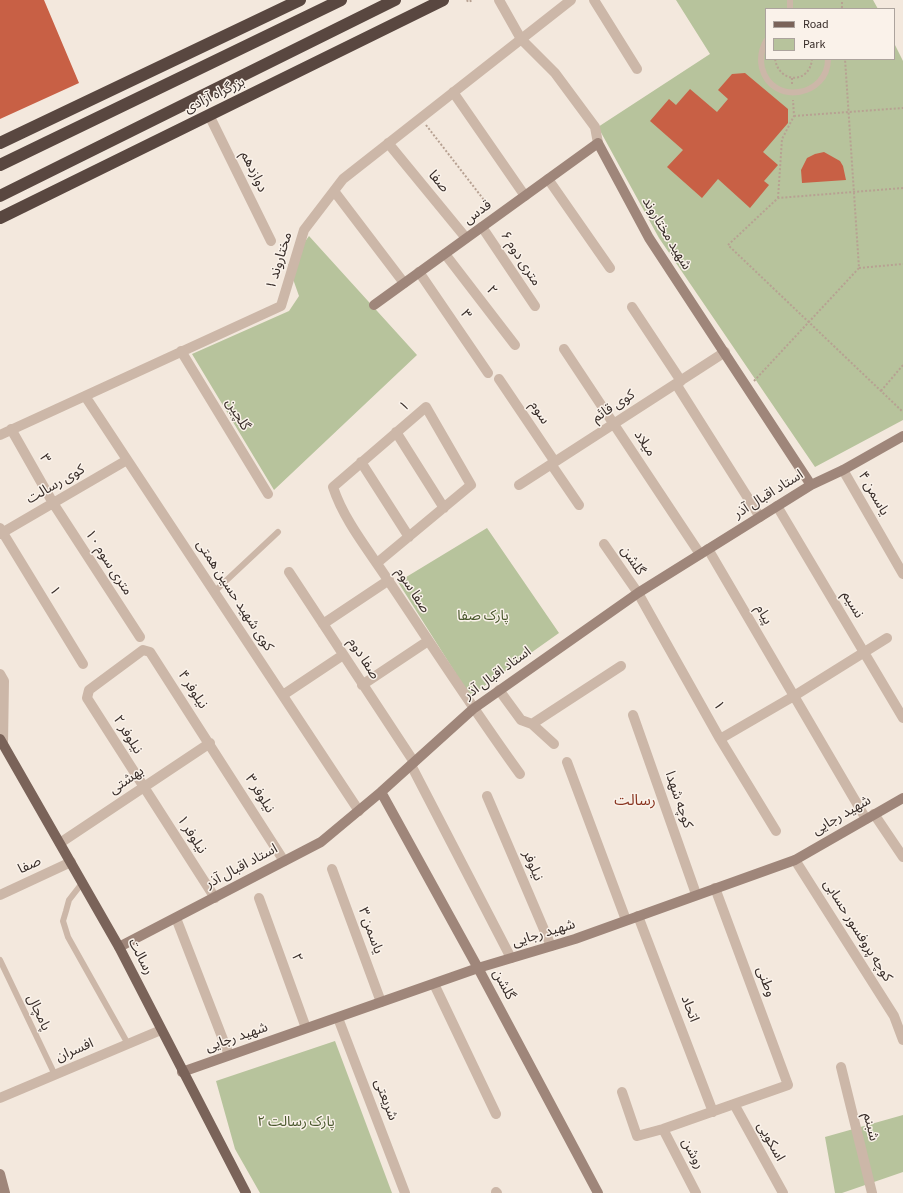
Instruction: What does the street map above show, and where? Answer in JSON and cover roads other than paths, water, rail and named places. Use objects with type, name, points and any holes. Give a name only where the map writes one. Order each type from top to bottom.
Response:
[{"type":"highway","points":[[0,143],[300,0]]},
{"type":"highway","points":[[0,165],[341,0]]},
{"type":"highway","name":"بزرگراه آزادی","points":[[0,196],[395,0]]},
{"type":"highway","name":"بزرگراه آزادی","points":[[0,218],[442,0]]},
{"type":"main road","name":"رسالت","points":[[2,741],[119,947],[182,1072],[246,1193]]},
{"type":"street","name":"شهید مختاروند","points":[[499,0],[521,39],[555,73],[595,127],[598,143],[650,238],[811,485]]},
{"type":"street","name":"مختاروند ۱","points":[[0,435],[281,306],[304,230],[343,179],[571,0]]},
{"type":"street","points":[[594,0],[637,69]]},
{"type":"street","points":[[453,92],[525,196]]},
{"type":"street","name":"دوازدهم","points":[[209,115],[272,241]]},
{"type":"street","name":"قدس","points":[[374,305],[598,143]]},
{"type":"street","name":"صفا","points":[[388,144],[466,238]]},
{"type":"street","points":[[548,179],[610,268]]},
{"type":"street","points":[[334,191],[404,283]]},
{"type":"street","name":"۶ متری دوم","points":[[482,227],[534,306]]},
{"type":"street","name":"۲","points":[[444,254],[515,345]]},
{"type":"street","name":"۳","points":[[419,272],[488,372]]},
{"type":"street","points":[[632,307],[760,517]]},
{"type":"street","name":"میلاد","points":[[564,349],[704,552]]},
{"type":"street","name":"گلچین","points":[[182,351],[268,494]]},
{"type":"street","name":"کوی قائم","points":[[519,485],[725,352]]},
{"type":"street","name":"سوم","points":[[499,379],[553,463]]},
{"type":"street","name":"کوی شهید حسین همتی","points":[[85,396],[359,811]]},
{"type":"street","name":"۱","points":[[333,487],[426,407],[472,485],[444,508]]},
{"type":"street","name":"۳","points":[[11,429],[53,503]]},
{"type":"street","points":[[377,563],[444,508],[396,432]]},
{"type":"street","name":"استاد اقبال آذر","points":[[119,947],[321,842],[381,792],[473,709],[638,593],[811,485],[843,470],[903,436]]},
{"type":"street","name":"کوی رسالت","points":[[1,532],[127,460]]},
{"type":"street","points":[[361,462],[409,537]]},
{"type":"street","points":[[553,463],[579,505]]},
{"type":"street","name":"یاسمن ۴","points":[[843,470],[903,574]]},
{"type":"street","name":"صفا سوم","points":[[333,487],[338,503],[377,563],[473,709],[520,774]]},
{"type":"street","name":"۱۰ متری سوم","points":[[53,503],[140,637]]},
{"type":"street","name":"نسیم","points":[[777,506],[903,718]]},
{"type":"street","name":"۱","points":[[1,532],[83,664]]},
{"type":"street","name":"گلشن","points":[[604,544],[638,593]]},
{"type":"street","name":"پیام","points":[[704,552],[870,816],[903,857]]},
{"type":"street","name":"صفا دوم","points":[[289,572],[412,763],[511,958]]},
{"type":"street","points":[[323,624],[389,580]]},
{"type":"street","name":"۱","points":[[638,593],[720,739],[776,832]]},
{"type":"street","points":[[720,739],[794,696],[887,638]]},
{"type":"street","points":[[362,685],[428,641]]},
{"type":"street","name":"نیلوفر ۲","points":[[143,787],[87,698],[89,690],[143,650],[150,652]]},
{"type":"street","name":"نیلوفر ۴","points":[[150,652],[210,743]]},
{"type":"street","points":[[283,695],[343,655]]},
{"type":"street","points":[[532,724],[621,666]]},
{"type":"street","points":[[0,674],[4,681],[2,741]]},
{"type":"street","points":[[499,690],[521,720],[532,724],[554,744]]},
{"type":"street","name":"کوچه شهدا","points":[[633,715],[696,894]]},
{"type":"street","name":"بهشتی","points":[[60,843],[210,743]]},
{"type":"street","name":"نیلوفر ۳","points":[[210,743],[284,861]]},
{"type":"street","points":[[567,762],[626,920]]},
{"type":"street","name":"نیلوفر ۱","points":[[143,787],[215,898]]},
{"type":"street","name":"گلشن","points":[[381,792],[478,968],[598,1193]]},
{"type":"street","name":"نیلوفر","points":[[487,796],[552,946]]},
{"type":"street","name":"شهید رجایی","points":[[182,1072],[478,968],[552,946],[794,860],[903,798]]},
{"type":"street","name":"کوچه پروفسور حسابی","points":[[794,860],[894,1016],[903,1040]]},
{"type":"street","name":"صفا","points":[[0,896],[71,862]]},
{"type":"street","name":"یاسمن ۳","points":[[332,869],[381,1002]]},
{"type":"street","name":"وطنی","points":[[715,888],[788,1085],[734,1104]]},
{"type":"street","name":"۲","points":[[259,898],[306,1028]]},
{"type":"street","name":"اتحاد","points":[[638,916],[713,1112]]},
{"type":"street","points":[[176,918],[229,1055]]},
{"type":"street","points":[[434,984],[496,1114]]},
{"type":"street","name":"شریعتی","points":[[338,1018],[405,1193]]},
{"type":"street","name":"افسران","points":[[0,1098],[161,1030]]},
{"type":"street","name":"شبنم","points":[[841,1067],[872,1193]]},
{"type":"street","points":[[622,1092],[637,1136],[663,1129],[734,1104]]},
{"type":"street","name":"اسکویی","points":[[734,1104],[783,1193]]},
{"type":"street","name":"روشن","points":[[663,1129],[696,1193]]},
{"type":"street","points":[[0,1174],[5,1193]]},
{"type":"lane","points":[[765,43],[761,53],[764,75],[770,84],[779,90],[789,93],[800,93],[811,89],[820,82],[826,72],[828,60]]},
{"type":"lane","points":[[214,592],[278,532]]},
{"type":"lane","points":[[83,882],[69,900],[63,921],[68,937],[128,1044]]},
{"type":"lane","name":"پامچال","points":[[0,960],[55,1075]]},
{"type":"district","name":"رسالت","points":[[635,802]]},
{"type":"park label","name":"پارک صفا","points":[[483,617]]},
{"type":"park label","name":"پارک رسالت ۲","points":[[296,1123]]}]
